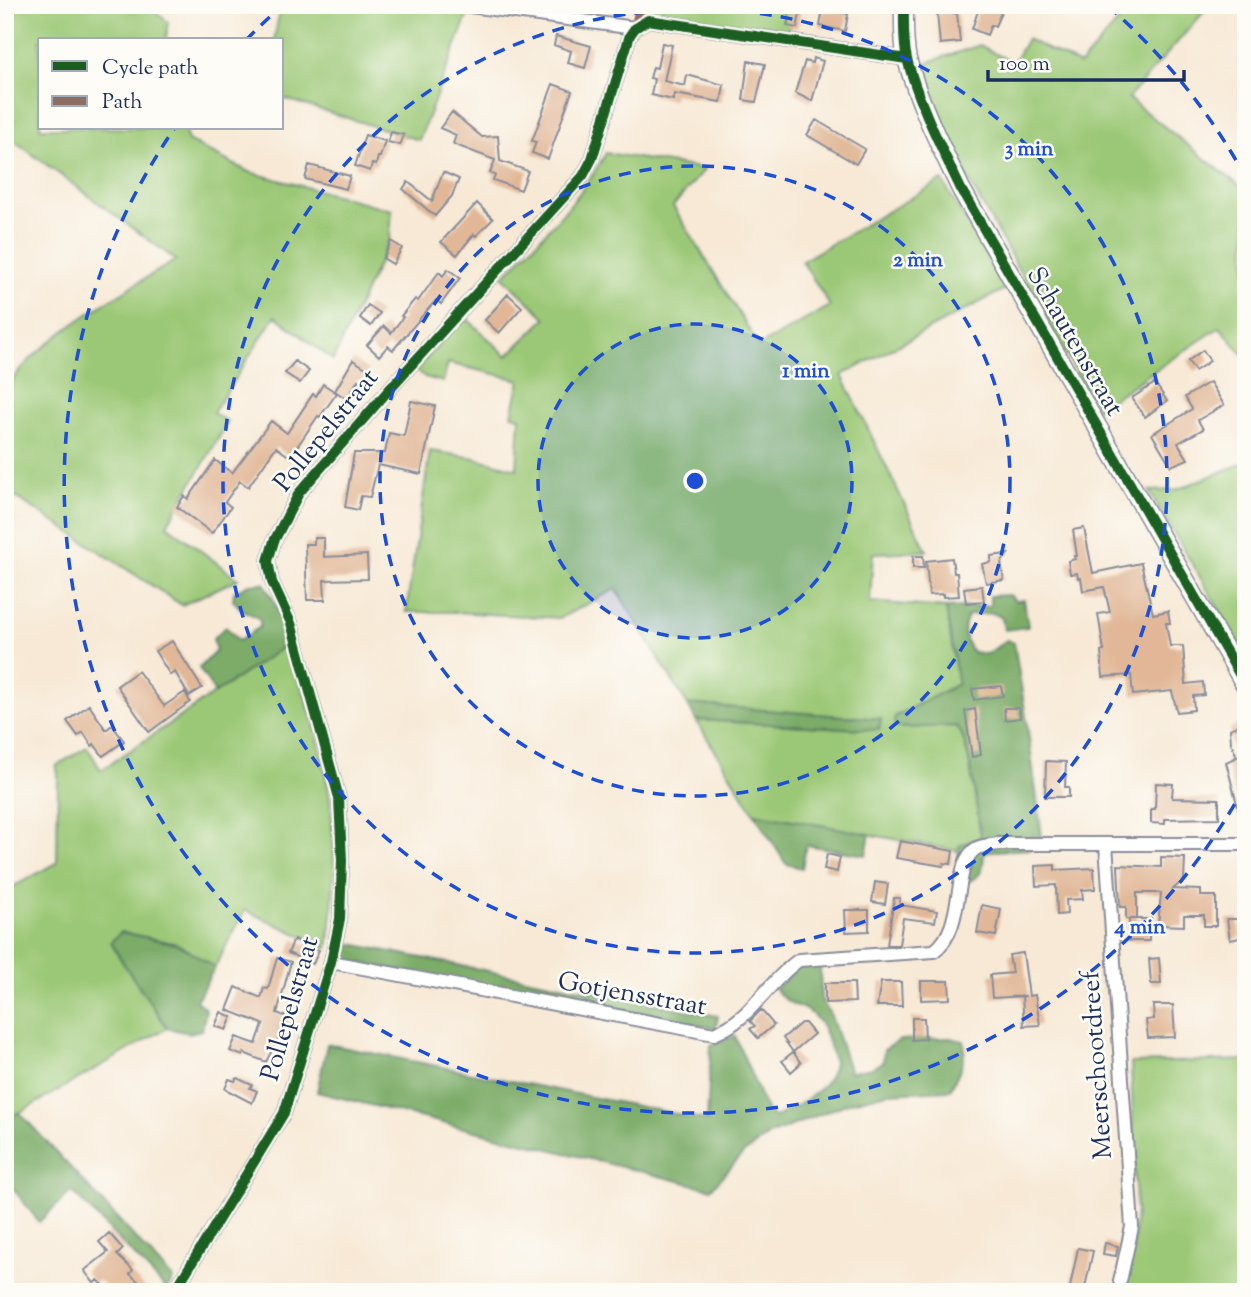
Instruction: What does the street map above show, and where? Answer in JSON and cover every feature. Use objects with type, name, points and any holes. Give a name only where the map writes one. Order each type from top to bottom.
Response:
[{"type":"street","points":[[463,5],[635,28],[648,20],[907,59]]},
{"type":"street","name":"Schautenstraat","points":[[904,5],[907,59],[932,128],[961,189],[1246,686]]},
{"type":"street","name":"Pollepelstraat","points":[[174,1292],[284,1113],[331,962],[340,919],[342,860],[339,798],[291,623],[272,582],[268,561],[274,541],[299,493],[583,176],[592,159],[630,35],[635,28]]},
{"type":"street","name":"Meerschootdreef","points":[[1106,844],[1132,1227],[1120,1282]]},
{"type":"street","name":"Gotjensstraat","points":[[331,962],[714,1034],[726,1030],[737,1021],[785,969],[799,960],[934,951],[944,944],[951,932],[965,862],[979,846],[1246,844]]},
{"type":"green space","points":[[5,5],[147,5],[168,22],[166,38],[38,38],[38,130],[185,130],[188,141],[249,172],[392,210],[390,239],[333,360],[275,316],[213,413],[228,422],[167,525],[238,579],[182,605],[5,490],[5,395],[19,371],[37,353],[83,317],[176,260],[5,134]]},
{"type":"green space","points":[[281,5],[401,5],[468,14],[419,140],[284,99],[284,38],[274,38]]},
{"type":"green space","points":[[636,5],[793,5],[787,35],[635,10]]},
{"type":"green space","points":[[1133,5],[1210,5],[1128,98],[1246,191],[1246,358],[1220,327],[1097,409],[974,190],[944,126],[923,64],[980,45],[1013,63],[1027,39],[1080,65]]},
{"type":"green space","points":[[606,153],[705,169],[673,206],[759,346],[830,306],[802,261],[942,180],[1005,289],[842,375],[927,551],[873,553],[870,602],[946,608],[958,684],[895,716],[898,728],[956,726],[961,733],[969,761],[981,838],[960,846],[959,851],[754,813],[696,720],[879,730],[881,720],[687,704],[616,589],[560,618],[406,612],[430,451],[475,458],[517,469],[520,417],[512,415],[520,380],[448,363],[443,382],[425,377],[416,370],[465,317],[507,356],[546,318],[503,277],[572,203]]},
{"type":"green space","points":[[1246,462],[1246,655],[1149,491],[1176,490]]},
{"type":"green space","points":[[264,583],[275,603],[289,643],[215,693],[199,668],[216,651],[213,638],[226,627],[239,641],[260,627],[260,619],[241,609],[233,600],[234,592],[249,584]]},
{"type":"green space","points":[[1010,595],[1015,601],[1024,600],[1028,627],[1004,630],[1002,618],[993,613],[969,615],[965,634],[973,652],[987,654],[1007,640],[1014,643],[1042,837],[1032,836],[1032,849],[991,851],[984,854],[981,871],[969,881],[957,874],[959,846],[981,837],[969,761],[961,733],[956,726],[898,728],[894,722],[895,717],[958,684],[946,608],[990,606],[990,596]]},
{"type":"green space","points":[[289,643],[317,737],[330,799],[334,874],[328,948],[245,910],[215,967],[177,944],[121,932],[111,942],[167,1028],[5,1121],[5,891],[57,863],[56,766],[87,747],[101,770]]},
{"type":"green space","points":[[687,704],[881,719],[879,730],[696,720]]},
{"type":"green space","points":[[754,813],[870,834],[866,855],[806,845],[802,868],[786,864]]},
{"type":"green space","points":[[121,932],[177,944],[215,967],[196,1001],[206,1009],[202,1030],[189,1033],[167,1028],[111,942]]},
{"type":"green space","points":[[346,943],[718,1016],[716,1028],[343,960]]},
{"type":"green space","points":[[820,963],[821,999],[831,1016],[850,1072],[872,1068],[883,1062],[884,1050],[900,1040],[950,1038],[964,1041],[963,1060],[956,1078],[950,1090],[887,1093],[848,1103],[769,1135],[744,1153],[711,1189],[317,1092],[327,1044],[707,1120],[711,1045],[735,1036],[767,1112],[775,1117],[812,1096],[832,1072],[834,1059],[820,1023],[810,1013],[786,1000],[775,989],[797,967]]},
{"type":"green space","points":[[1246,1060],[1246,1292],[1122,1292],[1133,1245],[1136,1211],[1131,1063]]},
{"type":"green space","points":[[19,1112],[173,1279],[167,1290],[72,1191],[39,1222],[5,1178],[5,1121]]},
{"type":"building","points":[[791,5],[802,5],[797,28],[787,26]]},
{"type":"building","points":[[1003,8],[995,26],[991,25],[987,35],[972,29],[978,11]]},
{"type":"building","points":[[823,9],[848,14],[845,31],[820,26]]},
{"type":"building","points":[[957,13],[960,42],[940,44],[937,14]]},
{"type":"building","points":[[556,36],[591,46],[585,68],[568,63],[571,51],[554,45]]},
{"type":"building","points":[[662,43],[672,45],[664,81],[685,86],[687,75],[724,85],[721,102],[674,94],[673,100],[651,95],[654,79],[650,78],[653,67],[657,68]]},
{"type":"building","points":[[813,58],[823,61],[812,101],[795,93],[805,61],[812,63]]},
{"type":"building","points":[[748,61],[765,64],[756,102],[743,100]]},
{"type":"building","points":[[553,84],[572,91],[548,159],[532,153],[536,142],[532,141]]},
{"type":"building","points":[[452,112],[482,137],[498,136],[500,161],[528,171],[521,190],[493,180],[495,175],[490,173],[495,160],[453,144],[456,135],[440,128]]},
{"type":"building","points":[[816,120],[865,149],[856,164],[807,135]]},
{"type":"building","points":[[391,132],[404,135],[400,145],[388,142]]},
{"type":"building","points":[[365,135],[385,141],[376,165],[372,164],[370,171],[355,166]]},
{"type":"building","points":[[309,165],[350,176],[346,189],[305,179]]},
{"type":"building","points":[[443,172],[459,179],[452,196],[435,216],[403,189],[408,182],[432,201]]},
{"type":"building","points":[[477,203],[493,219],[476,236],[474,234],[457,255],[441,242]]},
{"type":"building","points":[[391,241],[402,248],[393,264],[383,258]]},
{"type":"building","points":[[448,269],[460,278],[441,304],[436,300],[393,350],[388,346],[379,356],[367,345],[384,326],[391,333],[403,317],[401,316],[415,299],[418,301],[439,272],[443,276]]},
{"type":"building","points":[[508,294],[522,307],[499,333],[485,320]]},
{"type":"building","points":[[368,305],[380,313],[371,326],[360,318]]},
{"type":"building","points":[[1203,350],[1210,361],[1195,371],[1188,361]]},
{"type":"building","points":[[353,360],[369,370],[361,382],[358,380],[347,399],[335,391]]},
{"type":"building","points":[[295,361],[309,371],[300,383],[285,373]]},
{"type":"building","points":[[1210,382],[1224,405],[1198,420],[1203,429],[1178,443],[1188,459],[1171,466],[1152,434],[1192,409],[1185,397]]},
{"type":"building","points":[[1155,383],[1167,401],[1145,417],[1132,398]]},
{"type":"building","points":[[323,384],[337,393],[320,417],[318,416],[290,457],[276,447],[248,487],[240,481],[225,502],[231,507],[212,533],[177,507],[184,496],[188,499],[215,460],[232,473],[271,421],[287,433],[313,394],[316,396]]},
{"type":"building","points":[[411,401],[435,406],[421,474],[378,465],[370,497],[361,496],[358,510],[345,507],[354,453],[385,453],[389,433],[404,436]]},
{"type":"building","points":[[1084,528],[1093,573],[1141,563],[1153,614],[1168,611],[1170,623],[1166,623],[1170,646],[1183,646],[1186,684],[1203,682],[1204,695],[1193,696],[1194,710],[1177,712],[1172,691],[1133,695],[1131,675],[1103,677],[1101,651],[1104,651],[1098,614],[1110,612],[1104,587],[1083,591],[1081,578],[1078,578],[1077,573],[1070,574],[1068,561],[1077,556],[1073,530]]},
{"type":"building","points":[[314,538],[324,538],[324,557],[367,555],[368,579],[324,580],[325,600],[307,600],[305,544],[314,544]]},
{"type":"building","points":[[1008,554],[1001,563],[1004,580],[986,583],[982,564],[991,562],[991,556]]},
{"type":"building","points":[[913,556],[923,556],[924,568],[913,568]]},
{"type":"building","points":[[952,558],[954,573],[957,573],[959,596],[929,595],[926,561]]},
{"type":"building","points":[[982,586],[984,601],[966,603],[964,588]]},
{"type":"building","points":[[172,641],[202,688],[189,696],[175,672],[170,675],[155,651]]},
{"type":"building","points":[[138,671],[164,706],[185,692],[190,702],[149,732],[117,686]]},
{"type":"building","points":[[1001,686],[1003,696],[974,700],[972,689]]},
{"type":"building","points":[[89,705],[106,730],[112,725],[124,741],[103,756],[83,732],[78,736],[67,721]]},
{"type":"building","points":[[1004,708],[1019,708],[1020,718],[1005,720]]},
{"type":"building","points":[[975,709],[981,755],[972,757],[965,711]]},
{"type":"building","points":[[1246,722],[1246,823],[1242,823],[1226,762],[1237,757],[1231,743],[1230,729]]},
{"type":"building","points":[[1046,761],[1066,762],[1065,787],[1069,787],[1069,797],[1045,797]]},
{"type":"building","points":[[1156,783],[1173,784],[1172,798],[1219,799],[1219,818],[1165,819],[1165,824],[1151,823],[1151,809],[1155,809]]},
{"type":"building","points":[[900,841],[953,851],[951,864],[944,863],[943,866],[896,858]]},
{"type":"building","points":[[827,854],[840,857],[837,872],[824,869]]},
{"type":"building","points":[[1161,857],[1185,858],[1184,880],[1173,889],[1201,890],[1201,896],[1216,896],[1216,926],[1204,926],[1204,915],[1184,915],[1184,926],[1158,925],[1161,893],[1137,893],[1137,919],[1151,919],[1149,941],[1129,941],[1126,907],[1120,907],[1118,865],[1161,867]]},
{"type":"building","points":[[1055,865],[1055,870],[1094,868],[1095,889],[1082,890],[1083,899],[1066,900],[1067,914],[1057,915],[1056,885],[1036,886],[1035,866]]},
{"type":"building","points":[[875,882],[888,884],[885,904],[872,902]]},
{"type":"building","points":[[894,898],[900,898],[900,905],[937,911],[935,922],[903,918],[899,945],[887,945]]},
{"type":"building","points":[[982,905],[1001,909],[996,936],[977,933]]},
{"type":"building","points":[[845,910],[869,910],[869,931],[846,932]]},
{"type":"building","points":[[1227,919],[1238,919],[1240,938],[1230,940]]},
{"type":"building","points":[[294,939],[319,950],[313,964],[288,953]]},
{"type":"building","points":[[1023,953],[1029,996],[1035,995],[1040,1025],[1024,1026],[1022,996],[992,998],[990,975],[1012,973],[1009,955]]},
{"type":"building","points":[[277,958],[291,962],[277,1013],[289,1018],[266,1062],[244,1053],[243,1056],[230,1051],[236,1037],[256,1044],[263,1024],[227,1010],[236,987],[261,998],[264,988],[268,989]]},
{"type":"building","points":[[1159,958],[1161,984],[1151,984],[1149,959]]},
{"type":"building","points":[[921,981],[949,981],[950,999],[921,1000]]},
{"type":"building","points":[[881,982],[901,982],[902,1006],[877,1006]]},
{"type":"building","points":[[825,983],[854,983],[855,1002],[825,1003]]},
{"type":"building","points":[[1153,1005],[1173,1005],[1175,1037],[1148,1038],[1146,1020],[1154,1019]]},
{"type":"building","points":[[761,1010],[774,1025],[758,1038],[750,1029],[755,1026],[750,1021]]},
{"type":"building","points":[[221,1012],[232,1017],[226,1030],[215,1026]]},
{"type":"building","points":[[912,1018],[924,1018],[925,1039],[912,1040]]},
{"type":"building","points":[[801,1023],[805,1023],[814,1034],[793,1052],[783,1038]]},
{"type":"building","points":[[793,1052],[801,1063],[791,1072],[782,1061]]},
{"type":"building","points":[[237,1078],[252,1085],[250,1088],[257,1091],[252,1103],[225,1089],[229,1079],[235,1081]]},
{"type":"building","points":[[109,1233],[123,1249],[117,1255],[133,1270],[130,1274],[150,1292],[111,1292],[98,1280],[94,1283],[86,1273],[85,1270],[108,1252],[99,1242]]},
{"type":"building","points":[[1105,1243],[1118,1246],[1116,1256],[1103,1254]]},
{"type":"building","points":[[1078,1248],[1093,1251],[1084,1292],[1069,1292]]},
{"type":"marked path","points":[[635,28],[640,5]]},
{"type":"cycle path","points":[[904,5],[905,46],[912,76],[961,189],[1246,686]]},
{"type":"cycle path","points":[[174,1292],[284,1113],[331,962],[340,919],[342,860],[339,798],[291,623],[272,582],[268,561],[274,541],[299,493],[583,176],[592,159],[630,35],[635,28],[648,20],[907,59]]}]
